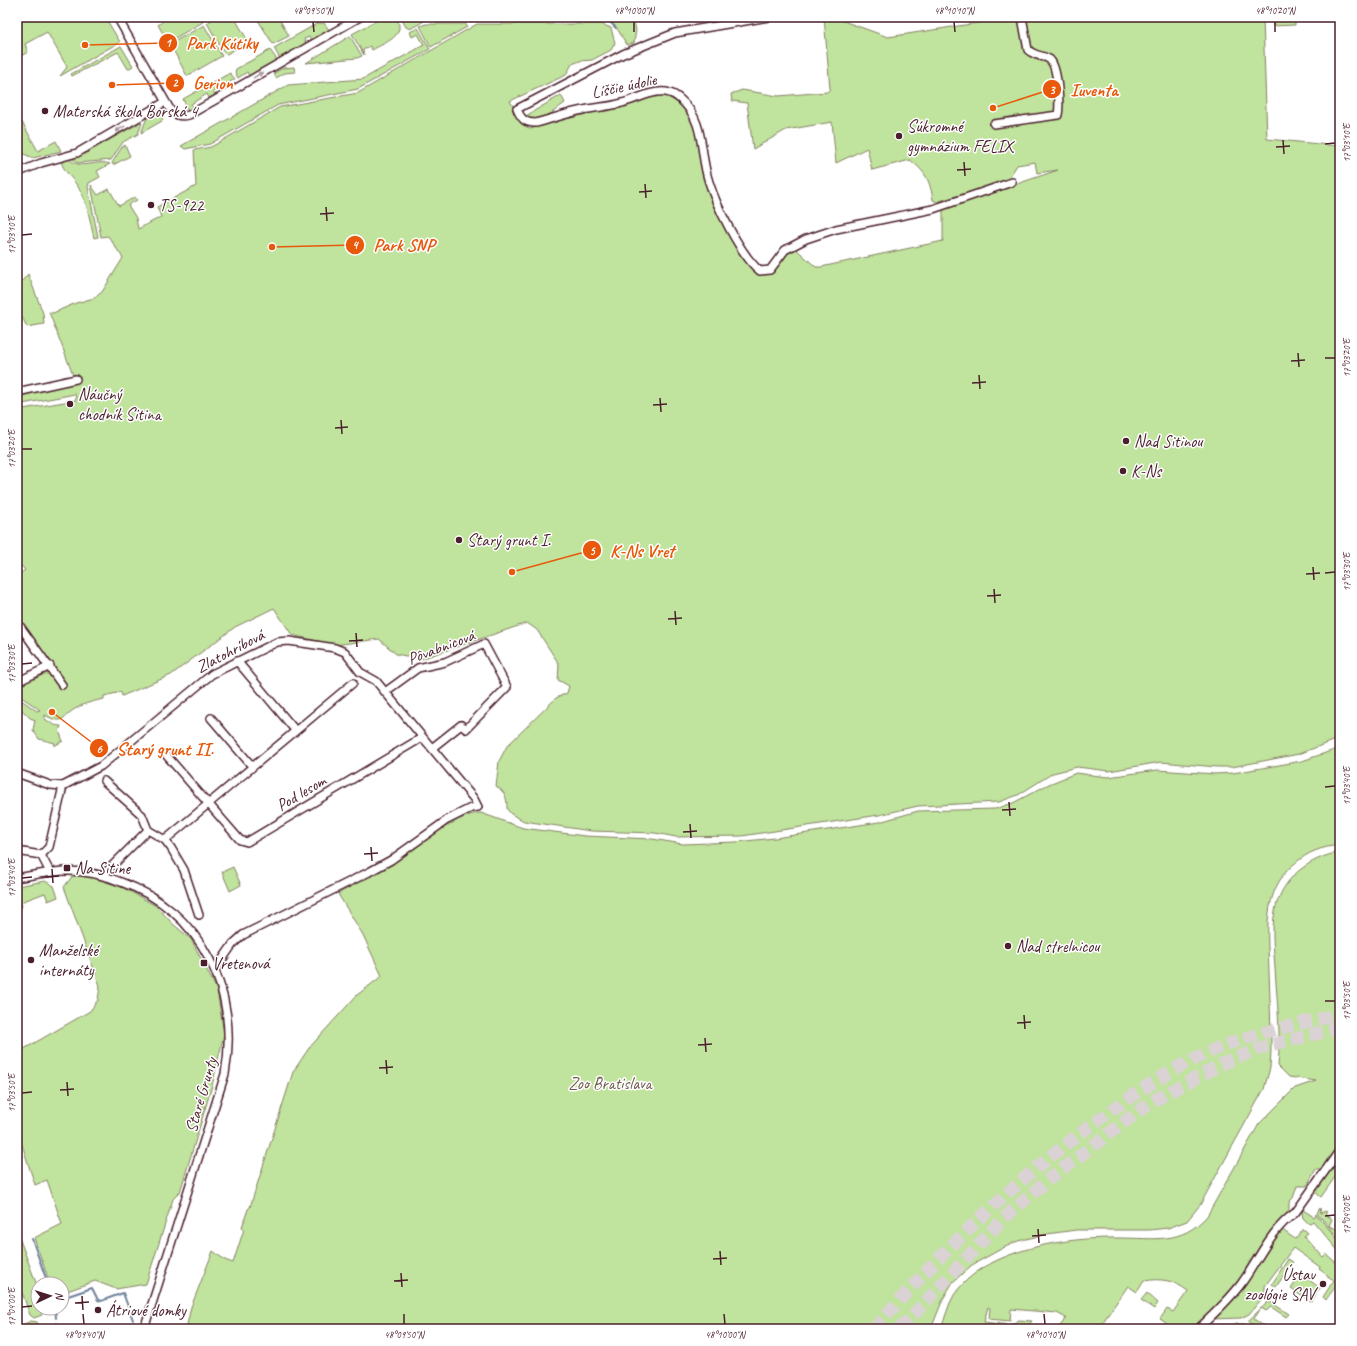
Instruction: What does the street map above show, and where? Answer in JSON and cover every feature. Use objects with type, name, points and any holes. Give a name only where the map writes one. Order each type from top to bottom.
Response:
[{"type":"street","points":[[117,17],[165,102],[174,114],[181,116],[188,115],[360,17]]},
{"type":"street","name":"Líščie údolie","points":[[769,17],[675,33],[622,54],[517,109],[523,120],[529,123],[536,123],[583,110],[622,103],[655,93],[665,92],[677,96],[689,108],[697,123],[701,134],[705,170],[714,196],[737,240],[760,271],[770,270],[784,250],[799,241],[836,229],[933,209],[1012,182]]},
{"type":"street","points":[[994,124],[1058,115],[1060,107],[1054,66],[1049,59],[1032,54],[1028,50],[1022,17]]},
{"type":"street","points":[[17,173],[41,163],[76,153],[165,102]]},
{"type":"street","points":[[17,392],[76,379]]},
{"type":"street","points":[[17,622],[50,666],[62,685]]},
{"type":"street","name":"Zlatohríbová","points":[[63,786],[95,770],[212,674],[277,642],[283,642],[335,648],[345,652],[360,672],[371,677],[385,692],[474,799],[478,807],[471,808],[447,820],[386,863],[312,902],[243,935],[233,944],[215,970]]},
{"type":"street","name":"Pôvabnicová","points":[[385,692],[418,668],[445,662],[484,644],[507,687],[466,729],[460,725],[432,748]]},
{"type":"street","points":[[237,661],[295,730]]},
{"type":"street","points":[[17,682],[50,666]]},
{"type":"street","points":[[165,840],[353,683]]},
{"type":"street","points":[[210,718],[252,766]]},
{"type":"street","name":"Pod lesom","points":[[208,804],[240,840],[247,842],[418,740]]},
{"type":"street","points":[[167,756],[208,804]]},
{"type":"street","points":[[17,773],[50,785],[63,786],[49,847],[41,855]]},
{"type":"street","points":[[104,781],[142,815],[148,830],[165,840],[184,870],[199,915]]},
{"type":"street","points":[[103,875],[148,830]]},
{"type":"street","points":[[17,851],[41,855]]},
{"type":"street","points":[[41,855],[50,872]]},
{"type":"street","name":"Staré Grunty","points":[[17,878],[50,872],[69,871],[103,875],[143,891],[166,906],[195,937],[215,970],[222,988],[228,1020],[228,1049],[225,1074],[144,1329]]},
{"type":"street","points":[[1198,1329],[1233,1294],[1275,1233],[1286,1219],[1295,1213],[1340,1150]]},
{"type":"green space","points":[[17,17],[105,17],[120,42],[60,76],[67,67],[47,32],[25,44],[28,52],[17,58]]},
{"type":"green space","points":[[168,17],[200,17],[203,22],[168,42],[158,25]]},
{"type":"green space","points":[[217,17],[234,17],[247,39],[245,43],[227,54],[224,53],[207,23]]},
{"type":"green space","points":[[256,17],[278,17],[289,36],[273,44]]},
{"type":"green space","points":[[383,17],[396,17],[399,24],[397,34],[389,41],[372,50],[370,46],[363,50],[364,55],[352,34]]},
{"type":"green space","points":[[407,17],[482,17],[472,20],[426,20],[410,29],[406,27],[402,20]]},
{"type":"green space","points":[[484,17],[633,17],[636,30],[634,43],[627,45],[616,27],[605,19],[483,19]]},
{"type":"green space","points":[[824,17],[832,17],[888,37],[1016,17],[1020,23],[1023,49],[1026,54],[1041,61],[1057,62],[1051,56],[1039,52],[1033,48],[1029,38],[1026,17],[1263,17],[1267,139],[1340,146],[1340,738],[1299,754],[1232,767],[1161,762],[1109,771],[1077,767],[1053,773],[1018,795],[999,802],[918,806],[879,815],[742,836],[676,837],[655,833],[591,831],[524,821],[511,814],[507,809],[505,796],[496,786],[499,761],[507,746],[556,698],[567,693],[569,686],[558,680],[559,664],[537,630],[527,623],[421,659],[396,654],[379,639],[335,645],[292,635],[274,608],[235,627],[171,675],[122,696],[121,692],[104,696],[104,699],[80,706],[60,720],[56,720],[45,715],[45,719],[54,725],[61,726],[59,731],[63,741],[54,746],[55,743],[39,739],[33,730],[35,720],[30,718],[17,705],[17,697],[37,711],[40,710],[17,694],[17,687],[23,682],[41,674],[49,674],[53,676],[65,686],[51,662],[17,617],[17,576],[25,570],[17,561],[17,410],[76,400],[75,394],[17,405],[17,397],[74,383],[73,375],[49,312],[53,313],[76,303],[94,298],[102,292],[123,258],[108,236],[101,237],[91,185],[98,195],[109,189],[119,206],[135,197],[137,200],[128,205],[136,218],[138,229],[161,217],[157,207],[196,186],[194,150],[211,147],[280,107],[358,93],[477,24],[601,24],[611,28],[615,43],[611,50],[592,60],[580,61],[572,64],[566,75],[510,101],[524,125],[530,129],[662,94],[678,104],[689,114],[695,125],[698,136],[703,175],[713,201],[729,232],[756,272],[768,273],[772,271],[786,252],[795,248],[816,267],[821,267],[943,241],[943,209],[1058,170],[1037,173],[1035,162],[1017,165],[1007,181],[936,202],[933,200],[929,182],[924,173],[910,160],[872,170],[867,148],[836,163],[832,122],[786,130],[753,149],[747,103],[732,101],[731,94],[742,90],[778,96],[827,92],[830,89]]},
{"type":"green space","points":[[1273,17],[1295,17],[1295,25],[1273,26]]},
{"type":"green space","points":[[318,23],[324,23],[330,31],[312,42],[309,37],[304,39],[306,44],[280,59],[274,48]]},
{"type":"green space","points":[[426,24],[466,24],[467,27],[431,47],[420,26]]},
{"type":"green space","points":[[204,25],[222,56],[187,76],[170,44]]},
{"type":"green space","points":[[418,28],[430,49],[358,89],[278,105],[210,144],[185,149],[181,146],[288,85],[363,79],[424,45],[418,34],[412,37],[410,32]]},
{"type":"green space","points":[[350,36],[362,56],[357,58],[306,63]]},
{"type":"green space","points":[[121,46],[133,66],[128,69],[118,52],[72,76],[71,74]]},
{"type":"green space","points":[[270,50],[278,61],[249,76],[247,72],[238,78],[235,72],[236,69]]},
{"type":"green space","points":[[294,67],[295,72],[285,73],[276,78],[274,73],[283,68]]},
{"type":"green space","points":[[230,73],[235,79],[213,92],[215,95],[209,98],[207,94],[191,104],[193,108],[188,111],[183,99]]},
{"type":"green space","points":[[561,95],[565,103],[546,117],[536,120],[524,117]]},
{"type":"green space","points":[[160,109],[164,113],[162,121],[141,133],[148,115]]},
{"type":"green space","points":[[137,121],[142,123],[138,134],[123,142],[111,160],[78,163],[71,158],[83,152],[84,154],[138,124]]},
{"type":"green space","points":[[22,122],[38,151],[56,141],[61,151],[33,158],[17,151],[17,142],[23,141],[18,136],[17,125]]},
{"type":"green space","points":[[125,145],[130,156],[113,165],[112,163],[122,147]]},
{"type":"green space","points":[[69,159],[84,165],[100,163],[110,164],[97,171],[100,177],[89,183],[88,187],[98,237],[94,238],[87,208],[80,190],[62,165],[61,161]]},
{"type":"green space","points":[[28,274],[43,313],[44,324],[27,327],[20,313],[17,313],[17,282],[22,281]]},
{"type":"green space","name":"Zoo Bratislava","points":[[1340,748],[1340,845],[1327,847],[1304,856],[1283,875],[1271,900],[1268,943],[1271,1051],[1270,1068],[1264,1089],[1200,1205],[1187,1221],[1168,1228],[1150,1230],[1076,1230],[1047,1234],[1018,1241],[972,1265],[953,1282],[943,1299],[931,1329],[186,1329],[191,1307],[213,1251],[225,1260],[233,1263],[244,1229],[242,1227],[250,1207],[293,1072],[309,1048],[357,995],[382,976],[363,935],[338,894],[378,871],[444,827],[471,815],[481,813],[523,828],[585,836],[652,839],[683,844],[736,842],[775,838],[879,822],[918,811],[995,809],[1013,803],[1049,784],[1076,773],[1108,777],[1157,770],[1215,774],[1233,773],[1302,761]]},
{"type":"green space","points":[[1340,852],[1340,1146],[1324,1169],[1316,1169],[1307,1186],[1297,1186],[1293,1198],[1289,1202],[1289,1211],[1256,1258],[1233,1287],[1194,1329],[1162,1329],[1166,1323],[1160,1319],[1167,1309],[1173,1312],[1188,1291],[1172,1282],[1156,1280],[1144,1281],[1137,1292],[1128,1286],[1098,1329],[1058,1329],[1066,1318],[1057,1313],[1011,1309],[1010,1321],[989,1319],[990,1308],[988,1307],[984,1322],[1010,1325],[1019,1320],[1032,1321],[1026,1329],[941,1329],[948,1307],[954,1295],[968,1279],[986,1266],[1007,1256],[1030,1248],[1077,1240],[1099,1238],[1156,1239],[1177,1236],[1187,1232],[1207,1216],[1259,1124],[1295,1088],[1316,1081],[1289,1077],[1278,1066],[1279,1030],[1273,925],[1278,899],[1290,879],[1298,871],[1318,859]]},
{"type":"green space","points":[[233,867],[241,885],[230,891],[222,872]]},
{"type":"green space","points":[[74,874],[85,875],[124,888],[156,906],[173,924],[191,939],[217,990],[224,1034],[212,1086],[180,1192],[173,1199],[146,1284],[116,1289],[95,1281],[70,1290],[70,1276],[47,1276],[34,1238],[62,1224],[47,1180],[35,1185],[17,1129],[17,1053],[90,1011],[98,1000],[100,986],[64,887]]},
{"type":"green space","points":[[45,881],[54,886],[58,897],[48,901],[45,893],[21,902],[22,907],[17,909],[17,886]]},
{"type":"green space","points":[[1333,1165],[1340,1170],[1321,1197],[1315,1192]]},
{"type":"green space","points":[[1320,1208],[1321,1213],[1325,1211],[1327,1212],[1325,1214],[1332,1219],[1329,1226],[1337,1229],[1339,1227],[1335,1224],[1337,1222],[1340,1224],[1340,1240],[1317,1213]]},
{"type":"green space","points":[[1303,1210],[1314,1217],[1316,1214],[1340,1242],[1340,1253],[1313,1221],[1309,1224],[1303,1218]]},
{"type":"green space","points":[[1281,1229],[1295,1239],[1302,1230],[1305,1230],[1308,1233],[1304,1236],[1323,1257],[1326,1254],[1340,1266],[1338,1282],[1326,1300],[1323,1297],[1334,1280],[1319,1269],[1320,1267],[1293,1248],[1265,1286],[1265,1295],[1249,1314],[1241,1318],[1213,1319],[1240,1289]]},
{"type":"green space","points":[[17,1232],[34,1276],[30,1276],[30,1315],[17,1278]]},
{"type":"green space","points":[[1288,1259],[1293,1262],[1276,1287],[1272,1284]]},
{"type":"green space","points":[[1301,1274],[1320,1288],[1311,1302],[1291,1289]]},
{"type":"green space","points":[[1147,1293],[1158,1303],[1154,1309],[1141,1300]]},
{"type":"green space","points":[[1268,1302],[1289,1314],[1286,1317],[1271,1307],[1266,1311],[1261,1308]]},
{"type":"green space","points":[[1260,1310],[1254,1319],[1268,1329],[1260,1329],[1248,1321]]},
{"type":"green space","points":[[31,1321],[37,1322],[39,1328],[17,1329],[17,1327]]},
{"type":"green space","points":[[1244,1324],[1254,1329],[1201,1329],[1210,1325]]},
{"type":"waterway","points":[[608,17],[608,20],[616,28]]},
{"type":"waterway","points":[[32,1239],[45,1276]]},
{"type":"waterway","points":[[17,1267],[19,1271]]},
{"type":"waterway","points":[[70,1295],[92,1288],[98,1300],[101,1301],[123,1293],[133,1320]]},
{"type":"waterway","points":[[56,1323],[56,1329]]},
{"type":"tunnel","points":[[874,1329],[954,1243],[1012,1189],[1072,1139],[1131,1097],[1173,1070],[1233,1042],[1340,1014]]},
{"type":"tunnel","points":[[900,1329],[1002,1220],[1049,1179],[1151,1102],[1224,1063],[1266,1046],[1340,1028]]},
{"type":"place","name":"Park Kútiky","points":[[85,45]]},
{"type":"place","name":"Gerion","points":[[112,85]]},
{"type":"place","name":"Iuventa","points":[[993,108]]},
{"type":"place","name":"Materská škola Borská 4","points":[[45,111]]},
{"type":"place","name":"Súkromné gymnázium FELIX","points":[[899,136]]},
{"type":"place","name":"TS-922","points":[[151,205]]},
{"type":"place","name":"Park SNP","points":[[272,247]]},
{"type":"place","name":"Náučný chodník Sitina","points":[[70,404]]},
{"type":"place","name":"Nad Sitinou","points":[[1126,441]]},
{"type":"place","name":"K-Ns","points":[[1123,471]]},
{"type":"place","name":"Starý grunt I.","points":[[459,540]]},
{"type":"place","name":"K-Ns Vret","points":[[512,572]]},
{"type":"place","name":"Starý grunt II.","points":[[52,712]]},
{"type":"place","name":"Na Sitine","points":[[67,868]]},
{"type":"place","name":"Nad strelnicou","points":[[1008,946]]},
{"type":"place","name":"Manželské internáty","points":[[31,960]]},
{"type":"place","name":"Vretenová","points":[[204,963]]},
{"type":"place","name":"Ústav zoológie SAV","points":[[1323,1284]]},
{"type":"place","name":"Átriové domky","points":[[98,1310]]}]
